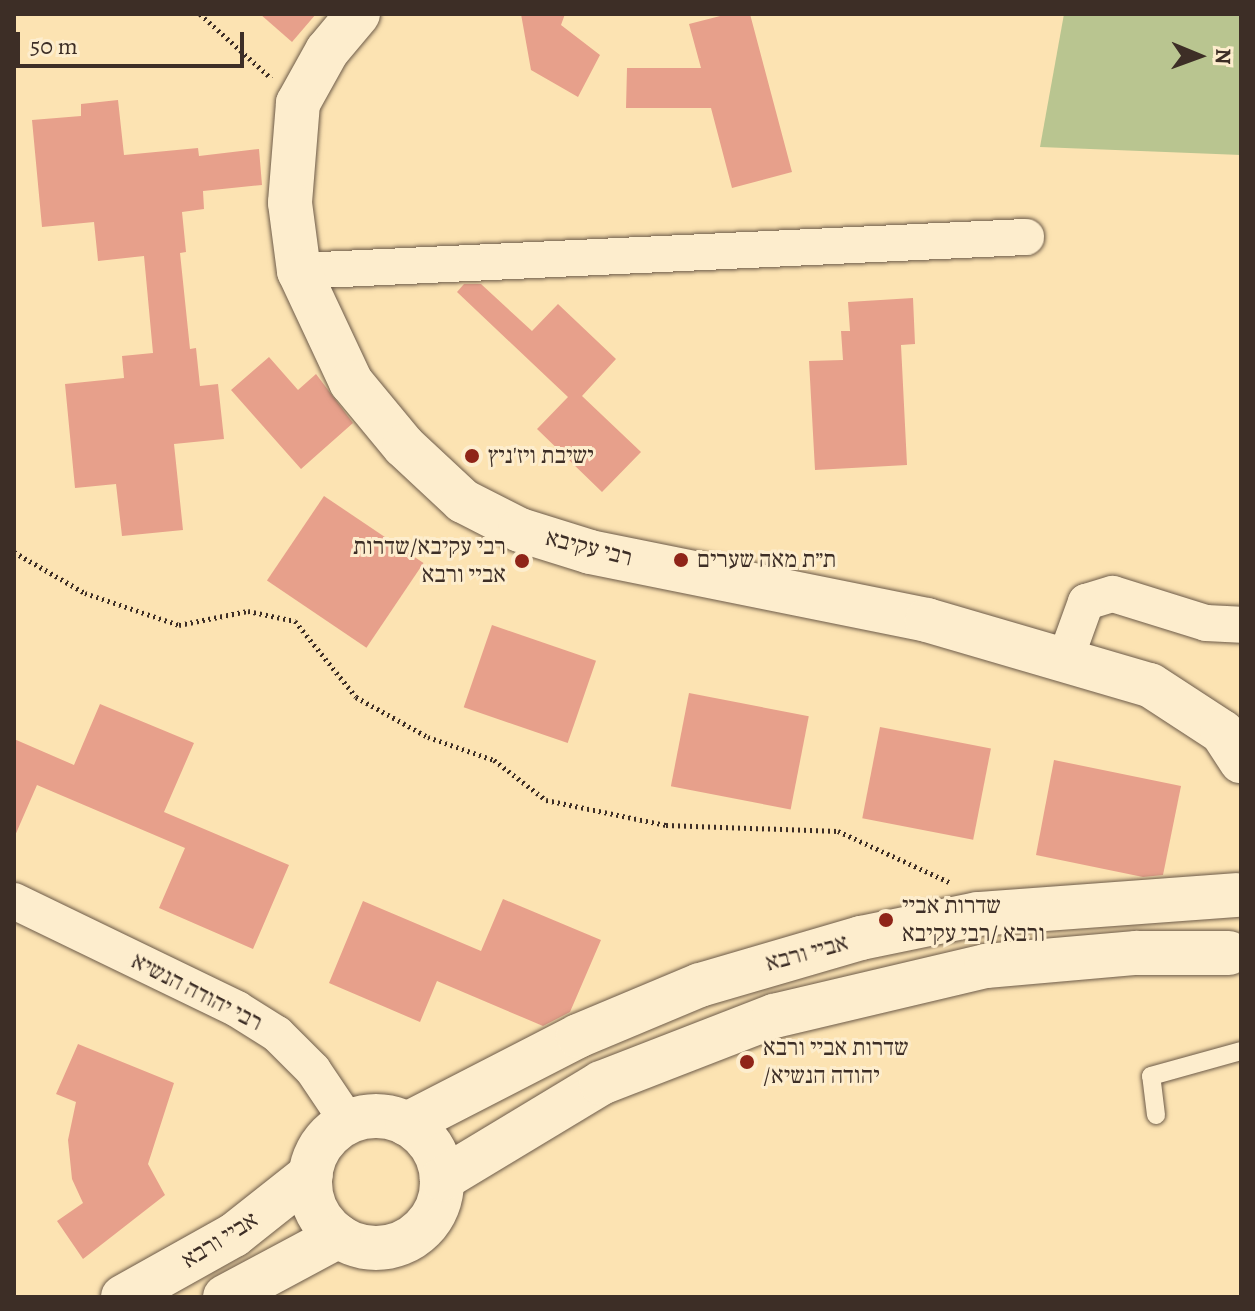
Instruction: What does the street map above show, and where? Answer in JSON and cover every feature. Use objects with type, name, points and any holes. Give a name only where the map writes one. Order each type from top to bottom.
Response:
[{"type":"street","name":"רבי עקיבא","points":[[358,14],[327,51],[298,103],[290,203],[299,271],[351,382],[404,446],[463,501],[520,530],[590,552],[927,620],[1150,685],[1190,707],[1222,732],[1241,761]]},
{"type":"street","points":[[299,271],[1026,237]]},
{"type":"street","points":[[1065,660],[1086,602],[1113,594],[1206,623],[1241,625]]},
{"type":"street","points":[[442,1179],[601,1083],[774,1016],[986,966],[1136,953],[1235,961],[1225,933],[1239,893]]},
{"type":"street","name":"אביי ורבא","points":[[407,1124],[578,1036],[700,985],[861,938],[978,914],[1239,893]]},
{"type":"street","name":"רבי יהודה הנשיא","points":[[14,901],[277,1034],[313,1070],[348,1122]]},
{"type":"street","points":[[370,1116],[407,1124],[431,1144],[442,1179],[442,1194],[430,1221],[405,1242],[374,1249],[339,1236],[319,1216],[311,1174],[325,1141],[348,1122],[370,1116]]},
{"type":"street","name":"אביי ורבא","points":[[123,1297],[234,1235],[311,1174]]},
{"type":"street","points":[[225,1297],[339,1236]]},
{"type":"lane","points":[[1156,1115],[1151,1076],[1241,1051]]},
{"type":"path","points":[[200,14],[298,103]]},
{"type":"path","points":[[14,552],[85,593],[179,625],[248,611],[295,621],[356,697],[428,737],[494,760],[546,800],[666,825],[838,831],[919,864],[969,893],[978,914]]},
{"type":"green space","points":[[1064,14],[1241,14],[1241,155],[1040,147]]},
{"type":"building","points":[[260,14],[316,14],[292,42]]},
{"type":"building","points":[[521,14],[565,14],[561,25],[600,55],[578,97],[531,70]]},
{"type":"building","points":[[728,14],[750,14],[792,172],[732,188],[711,108],[626,108],[627,68],[701,68],[689,24]]},
{"type":"building","points":[[118,100],[124,155],[198,148],[199,156],[259,149],[262,185],[203,191],[204,209],[182,212],[186,252],[180,253],[190,349],[196,348],[200,386],[218,384],[224,439],[174,444],[183,530],[122,536],[116,484],[75,488],[65,384],[124,378],[122,356],[153,353],[144,256],[98,261],[94,222],[42,227],[32,120],[81,116],[81,104]]},
{"type":"building","points":[[464,284],[481,284],[532,331],[558,304],[616,359],[582,396],[641,452],[602,492],[537,429],[568,397],[457,292]]},
{"type":"building","points":[[913,298],[915,344],[901,345],[907,465],[815,470],[809,361],[843,360],[841,331],[850,331],[848,302]]},
{"type":"building","points":[[269,357],[298,390],[316,374],[353,423],[301,469],[231,390]]},
{"type":"building","points":[[324,496],[423,563],[366,648],[267,581]]},
{"type":"building","points":[[492,625],[596,661],[568,743],[464,707]]},
{"type":"building","points":[[689,693],[809,716],[791,810],[671,786]]},
{"type":"building","points":[[100,704],[194,743],[164,812],[289,865],[253,949],[159,908],[185,848],[37,785],[14,838],[14,739],[74,765]]},
{"type":"building","points":[[880,727],[991,749],[973,840],[862,818]]},
{"type":"building","points":[[1054,760],[1181,786],[1163,875],[1143,877],[1036,855]]},
{"type":"building","points":[[503,899],[601,940],[570,1012],[543,1026],[437,981],[420,1022],[329,983],[363,901],[481,951]]},
{"type":"building","points":[[78,1044],[174,1083],[148,1164],[165,1195],[83,1259],[57,1221],[83,1203],[72,1179],[68,1140],[76,1102],[56,1094]]},
{"type":"place","name":"ישיבת ויז'ניץ","points":[[472,456]]},
{"type":"place","name":"ת״ת מאה שערים","points":[[681,560]]},
{"type":"place","name":"רבי עקיבא/שדרות אביי ורבא","points":[[522,561]]},
{"type":"place","name":"שדרות אביי ורבא /רבי עקיבא","points":[[886,920]]},
{"type":"place","name":"שדרות אביי ורבא /יהודה הנשיא","points":[[747,1062]]}]
